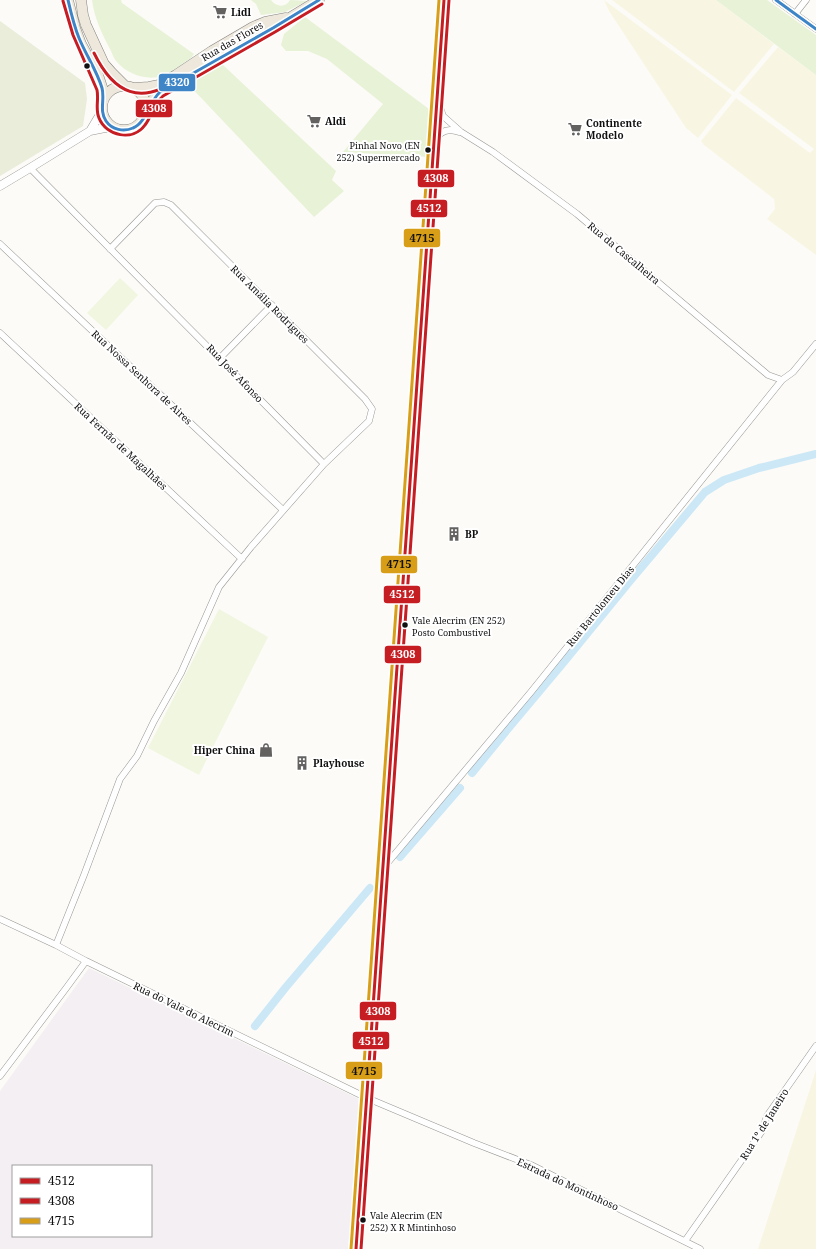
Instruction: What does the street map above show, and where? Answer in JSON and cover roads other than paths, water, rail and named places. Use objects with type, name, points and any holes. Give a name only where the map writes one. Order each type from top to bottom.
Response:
[{"type":"main road","points":[[68,0],[75,28],[98,75],[105,96]]},
{"type":"main road","points":[[81,0],[86,25],[104,64],[112,73],[130,86],[142,95],[145,100],[145,117],[136,127],[130,130],[112,127],[107,122],[102,111],[102,104],[105,96],[114,88],[130,86]]},
{"type":"main road","name":"Rua das Flores","points":[[146,111],[160,92],[319,0]]},
{"type":"main road","points":[[356,1249],[444,0]]},
{"type":"main road","name":"Rua das Flores","points":[[130,86],[149,87],[159,85],[252,27],[265,22],[290,17]]},
{"type":"street","points":[[776,0],[816,29]]},
{"type":"street","points":[[795,14],[806,0]]},
{"type":"street","name":"Rua da Cascalheira","points":[[438,98],[443,116],[461,132],[494,152],[577,214],[768,375],[782,380]]},
{"type":"street","points":[[90,130],[102,111]]},
{"type":"street","points":[[0,186],[90,130],[105,128],[118,129]]},
{"type":"street","points":[[435,141],[438,135],[443,131],[454,130],[461,132]]},
{"type":"street","name":"Rua José Afonso","points":[[30,168],[324,464]]},
{"type":"street","name":"Rua Amália Rodrigues","points":[[110,249],[155,203],[164,202],[171,205],[272,305],[365,399],[372,410],[369,421],[324,464]]},
{"type":"street","name":"Rua Nossa Senhora de Aires","points":[[0,244],[283,510]]},
{"type":"street","points":[[220,358],[272,305]]},
{"type":"street","name":"Rua Fernão de Magalhães","points":[[0,333],[242,559]]},
{"type":"street","name":"Rua Bartolomeu Dias","points":[[383,868],[531,692],[782,380],[793,372],[816,344]]},
{"type":"street","points":[[56,945],[120,779],[137,756],[180,673],[219,587],[283,510],[324,464]]},
{"type":"street","name":"Rua do Vale do Alecrim","points":[[0,919],[367,1098]]},
{"type":"street","points":[[0,1076],[86,961]]},
{"type":"street","name":"Rua 1º de Janeiro","points":[[685,1241],[762,1131],[767,1116],[816,1046]]},
{"type":"street","name":"Estrada do Montinhoso","points":[[367,1098],[531,1165],[700,1249]]},
{"type":"waterway","points":[[472,773],[705,492],[724,480],[759,468],[816,454]]},
{"type":"waterway","points":[[400,857],[460,788]]},
{"type":"waterway","points":[[255,1026],[370,888]]},
{"type":"place","name":"Lidl","points":[[220,12]]},
{"type":"place","name":"Aldi","points":[[314,121]]},
{"type":"place","name":"Continente Modelo","points":[[575,129]]},
{"type":"place","name":"Pinhal Novo (EN 252) Supermercado","points":[[428,150]]},
{"type":"place","name":"BP","points":[[454,534]]},
{"type":"place","name":"Vale Alecrim (EN 252) Posto Combustivel","points":[[405,625]]},
{"type":"place","name":"Hiper China","points":[[266,750]]},
{"type":"place","name":"Playhouse","points":[[302,763]]},
{"type":"place","name":"Vale Alecrim (EN 252) X R Mintinhoso","points":[[363,1220]]}]
